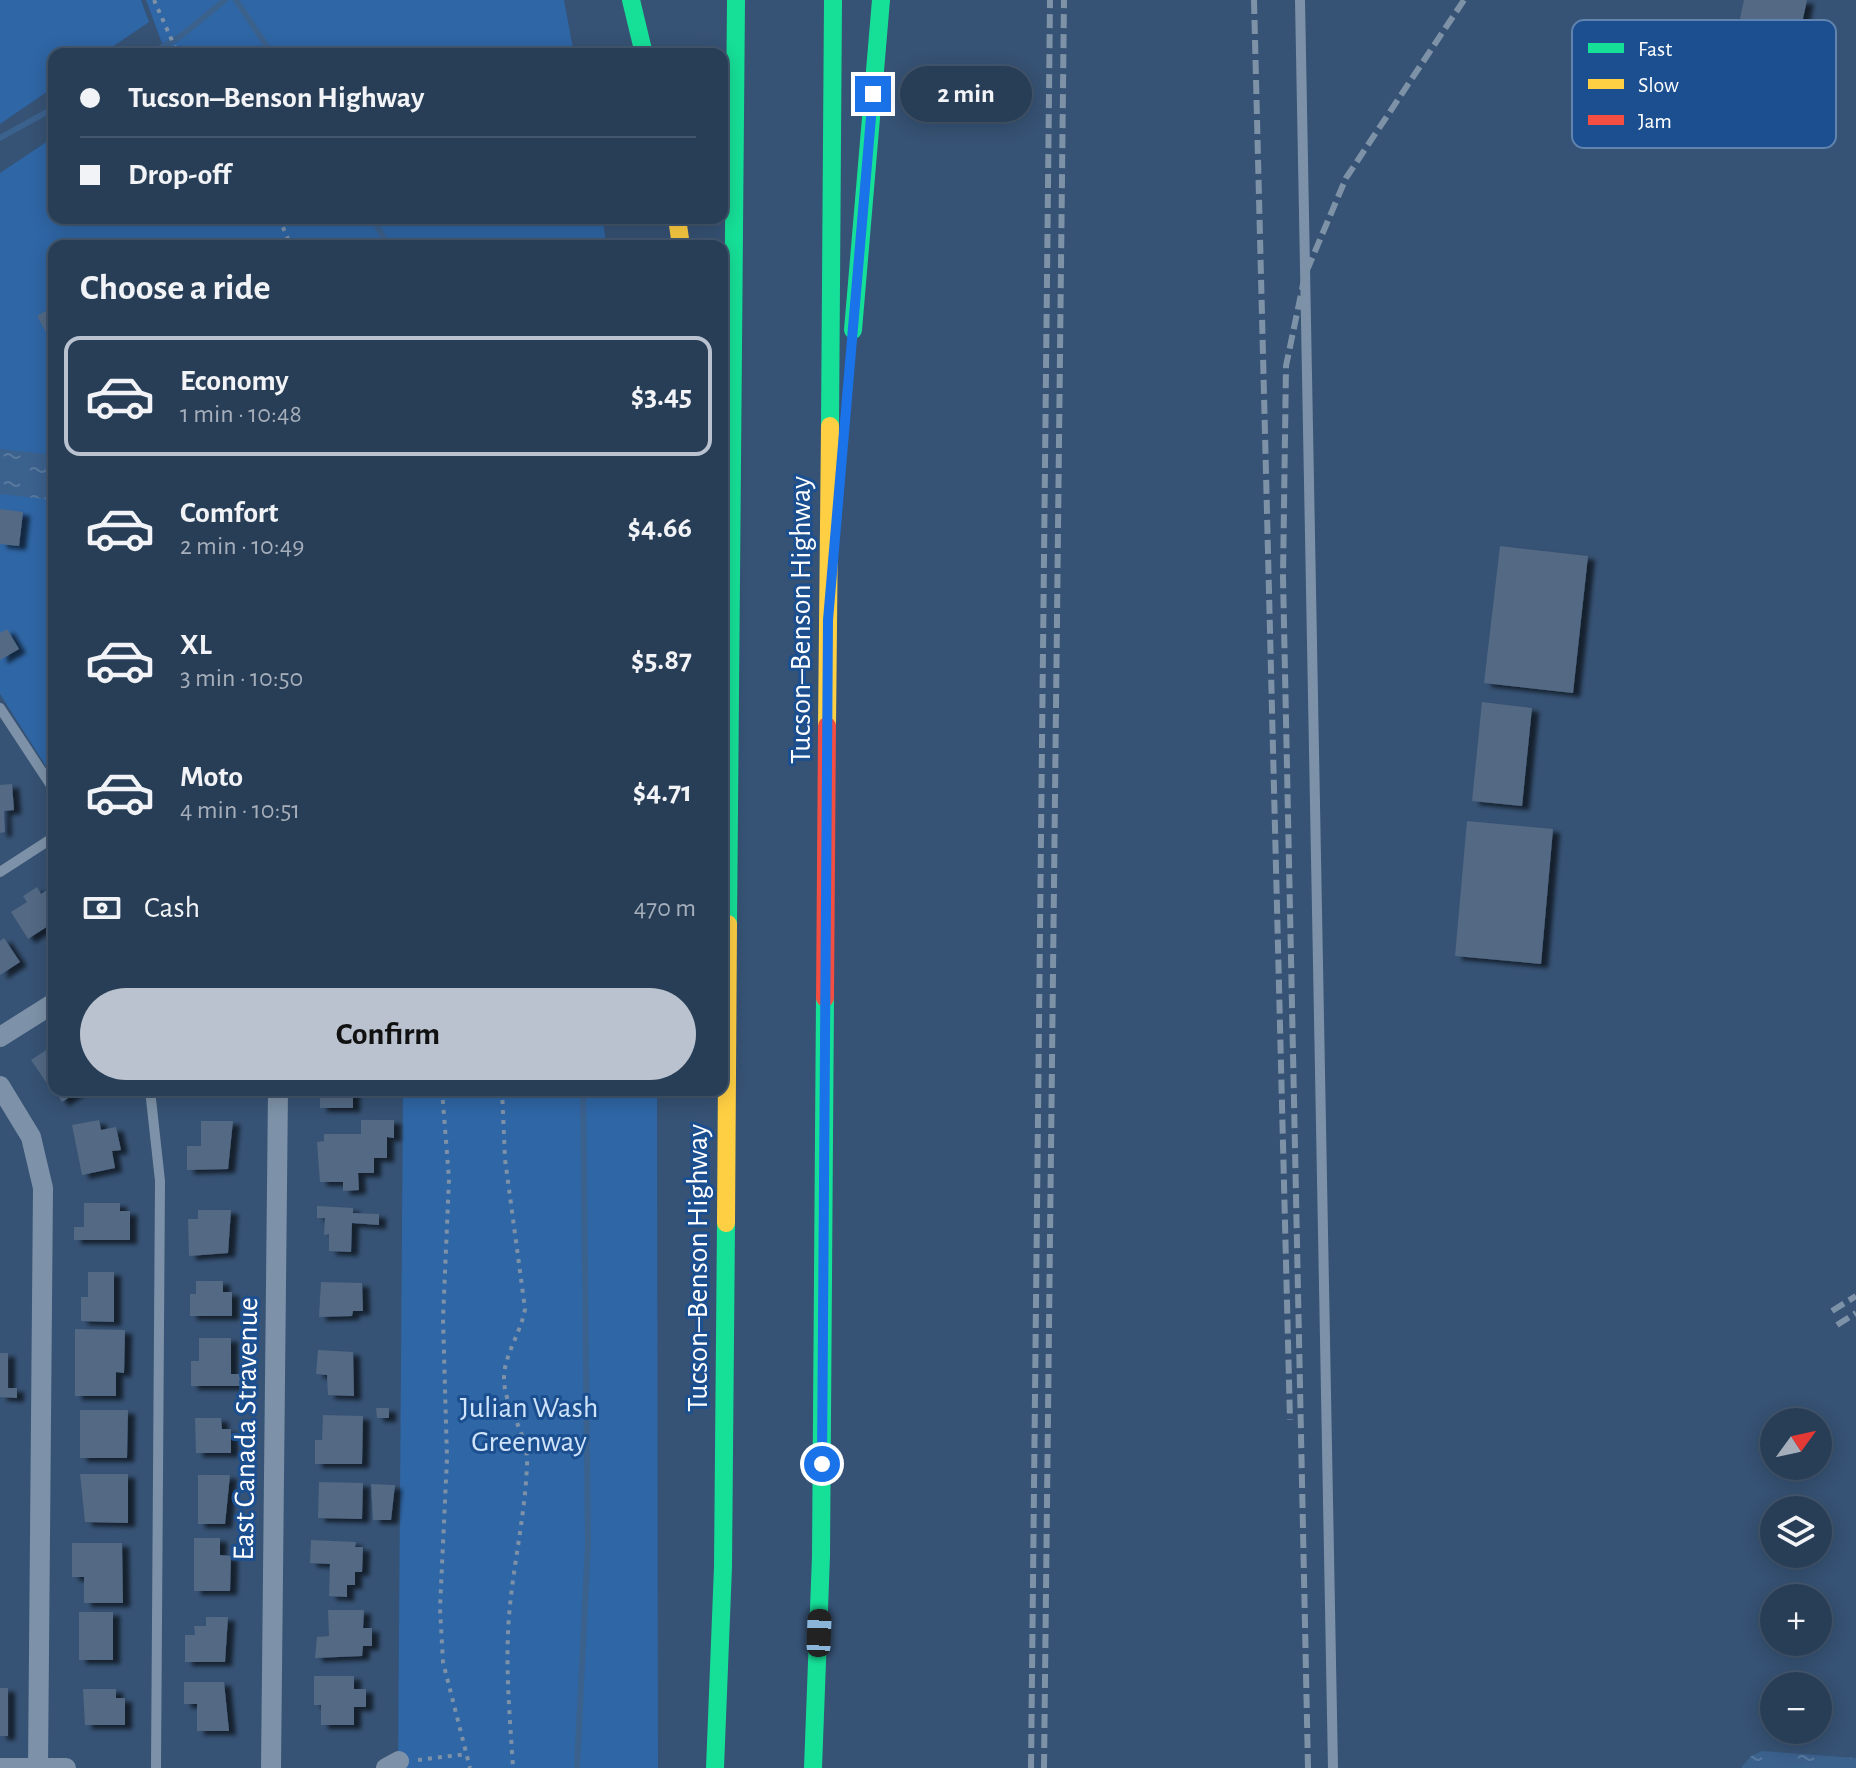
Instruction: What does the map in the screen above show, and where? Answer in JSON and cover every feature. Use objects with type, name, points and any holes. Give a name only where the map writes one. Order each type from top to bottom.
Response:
[{"type":"highway","points":[[631,0],[643,48]]},
{"type":"highway","name":"Tucson–Benson Highway","points":[[728,864],[736,0]]},
{"type":"highway","name":"Tucson–Benson Highway","points":[[813,1768],[821,1556],[833,0]]},
{"type":"highway","points":[[828,620],[881,0]]},
{"type":"highway","name":"Tucson–Benson Highway","points":[[715,1768],[721,1620],[726,1096]]},
{"type":"highway","points":[[708,1137],[721,1620]]},
{"type":"street","points":[[0,1037],[48,1007]]},
{"type":"street","points":[[0,1086],[31,1137],[43,1188],[38,1768]]},
{"type":"street","name":"East Canada Stravenue","points":[[271,1768],[278,1096]]},
{"type":"street","points":[[0,1768],[66,1768]]},
{"type":"lane","points":[[1300,0],[1333,1768]]},
{"type":"lane","points":[[0,708],[48,781]]},
{"type":"lane","points":[[0,872],[48,841]]},
{"type":"lane","points":[[151,1096],[160,1181],[156,1768]]},
{"type":"path","points":[[154,0],[162,25],[175,48]]},
{"type":"path","points":[[442,1096],[449,1179],[443,1316],[447,1458],[440,1608],[443,1662],[470,1768]]},
{"type":"path","points":[[502,1096],[505,1159],[525,1309],[522,1325],[505,1363],[504,1380],[521,1428],[527,1462],[509,1617],[507,1673],[513,1768]]},
{"type":"path","points":[[393,1764],[467,1754]]},
{"type":"green space","points":[[0,0],[141,0],[149,22],[111,48],[48,48],[48,91],[0,124]]},
{"type":"green space","points":[[146,0],[564,0],[573,48],[164,48]]},
{"type":"green space","points":[[48,141],[48,224],[604,224],[605,240],[48,240],[48,770],[0,694],[0,173]]},
{"type":"green space","name":"Julian Wash Greenway","points":[[403,1096],[657,1096],[658,1768],[398,1768]]},
{"type":"water","points":[[0,449],[48,454],[48,499],[0,494]]},
{"type":"water","points":[[1762,1751],[1856,1758],[1856,1768],[1741,1768],[1751,1756]]},
{"type":"building","points":[[1744,0],[1807,0],[1803,20],[1740,20]]},
{"type":"building","points":[[48,310],[48,331],[46,332],[37,316]]},
{"type":"building","points":[[0,509],[23,512],[19,546],[0,544]]},
{"type":"building","points":[[1500,546],[1588,556],[1573,693],[1484,683]]},
{"type":"building","points":[[7,629],[19,649],[0,660],[0,633]]},
{"type":"building","points":[[1482,702],[1532,708],[1522,806],[1472,801]]},
{"type":"building","points":[[12,784],[14,810],[4,811],[5,832],[0,833],[0,785]]},
{"type":"building","points":[[1467,821],[1553,829],[1541,964],[1455,956]]},
{"type":"building","points":[[37,887],[41,894],[48,889],[48,926],[28,939],[11,912],[27,902],[23,896]]},
{"type":"building","points":[[4,938],[20,962],[0,975],[0,941]]},
{"type":"building","points":[[48,1049],[48,1085],[31,1060]]},
{"type":"building","points":[[320,1096],[353,1096],[353,1108],[320,1108]]},
{"type":"building","points":[[99,1120],[101,1130],[116,1127],[121,1150],[112,1151],[115,1168],[82,1175],[72,1125]]},
{"type":"building","points":[[361,1120],[394,1120],[394,1138],[387,1137],[387,1158],[374,1158],[374,1173],[358,1173],[359,1190],[343,1191],[343,1182],[320,1182],[317,1142],[324,1141],[324,1134],[361,1134]]},
{"type":"building","points":[[201,1121],[233,1121],[228,1169],[187,1170],[187,1146],[201,1146]]},
{"type":"building","points":[[84,1203],[120,1203],[120,1211],[130,1211],[130,1240],[74,1240],[74,1227],[84,1227]]},
{"type":"building","points":[[317,1206],[353,1208],[353,1213],[379,1214],[379,1225],[352,1223],[351,1252],[329,1251],[329,1234],[324,1235],[325,1218],[317,1218]]},
{"type":"building","points":[[198,1210],[231,1210],[228,1253],[189,1256],[188,1219],[198,1219]]},
{"type":"building","points":[[88,1272],[114,1272],[114,1322],[81,1321],[81,1297],[88,1297]]},
{"type":"building","points":[[196,1281],[223,1281],[223,1292],[232,1292],[232,1316],[190,1316],[190,1294],[196,1294]]},
{"type":"building","points":[[321,1282],[362,1283],[363,1311],[353,1311],[352,1316],[319,1317]]},
{"type":"building","points":[[75,1329],[125,1330],[124,1373],[116,1372],[116,1396],[75,1396]]},
{"type":"building","points":[[199,1338],[231,1338],[231,1374],[240,1374],[240,1386],[191,1386],[191,1361],[199,1361]]},
{"type":"building","points":[[318,1350],[353,1352],[354,1396],[328,1395],[327,1375],[316,1374]]},
{"type":"building","points":[[0,1353],[8,1353],[8,1388],[17,1388],[17,1398],[0,1397]]},
{"type":"building","points":[[376,1408],[389,1408],[389,1418],[377,1418]]},
{"type":"building","points":[[80,1410],[128,1410],[127,1458],[80,1458]]},
{"type":"building","points":[[323,1415],[363,1416],[362,1464],[315,1464],[315,1440],[322,1440]]},
{"type":"building","points":[[195,1418],[221,1418],[222,1429],[231,1429],[231,1453],[196,1453]]},
{"type":"building","points":[[80,1474],[128,1474],[128,1523],[85,1522]]},
{"type":"building","points":[[198,1475],[230,1475],[225,1524],[198,1524]]},
{"type":"building","points":[[319,1482],[363,1483],[362,1519],[318,1518]]},
{"type":"building","points":[[371,1484],[395,1485],[391,1520],[373,1520]]},
{"type":"building","points":[[194,1538],[220,1538],[220,1555],[231,1556],[230,1591],[194,1591]]},
{"type":"building","points":[[311,1540],[356,1542],[355,1547],[363,1547],[362,1572],[355,1572],[355,1585],[347,1585],[347,1597],[329,1596],[330,1564],[310,1563]]},
{"type":"building","points":[[72,1543],[122,1543],[123,1603],[84,1603],[84,1577],[72,1577]]},
{"type":"building","points":[[328,1610],[364,1610],[363,1628],[372,1628],[372,1646],[363,1646],[362,1656],[315,1658],[317,1637],[329,1636]]},
{"type":"building","points":[[79,1612],[113,1612],[113,1660],[79,1660]]},
{"type":"building","points":[[206,1617],[228,1617],[225,1662],[185,1662],[185,1635],[195,1635],[194,1626],[206,1626]]},
{"type":"building","points":[[314,1676],[354,1676],[354,1689],[366,1689],[366,1707],[354,1707],[354,1725],[321,1725],[321,1705],[314,1705]]},
{"type":"building","points":[[184,1682],[224,1682],[229,1731],[197,1731],[197,1704],[184,1704]]},
{"type":"building","points":[[0,1688],[8,1688],[8,1736],[0,1736]]},
{"type":"building","points":[[83,1689],[116,1689],[116,1698],[125,1698],[125,1725],[85,1725]]},
{"type":"waterway","points":[[160,48],[181,36],[225,0]]},
{"type":"waterway","points":[[236,0],[268,48]]},
{"type":"waterway","points":[[0,138],[48,111]]},
{"type":"waterway","points":[[376,224],[385,240]]},
{"type":"waterway","points":[[577,1768],[588,1543],[583,1096]]},
{"type":"railway","points":[[1031,1768],[1050,0]]},
{"type":"railway","points":[[1044,1768],[1064,0]]},
{"type":"railway","points":[[1254,0],[1290,1420]]},
{"type":"railway","points":[[1308,1768],[1283,577],[1286,366],[1305,275],[1346,178],[1464,0]]},
{"type":"railway","points":[[1832,1311],[1856,1296]]},
{"type":"railway","points":[[1837,1325],[1856,1313]]},
{"type":"traffic: fast","points":[[631,0],[643,48]]},
{"type":"traffic: fast","points":[[728,924],[736,0]]},
{"type":"traffic: fast","points":[[830,426],[833,0]]},
{"type":"traffic: fast","points":[[853,330],[881,0]]},
{"type":"traffic: fast","points":[[813,1768],[821,1556],[825,998]]},
{"type":"traffic: fast","points":[[715,1768],[723,1567],[726,1223]]},
{"type":"traffic: slow","points":[[678,224],[680,240]]},
{"type":"traffic: slow","points":[[827,726],[830,426]]},
{"type":"traffic: slow","points":[[726,1223],[727,1096]]},
{"type":"traffic: jam","points":[[825,998],[827,726]]},
{"type":"route","points":[[822,1464],[828,620],[873,94]]}]
